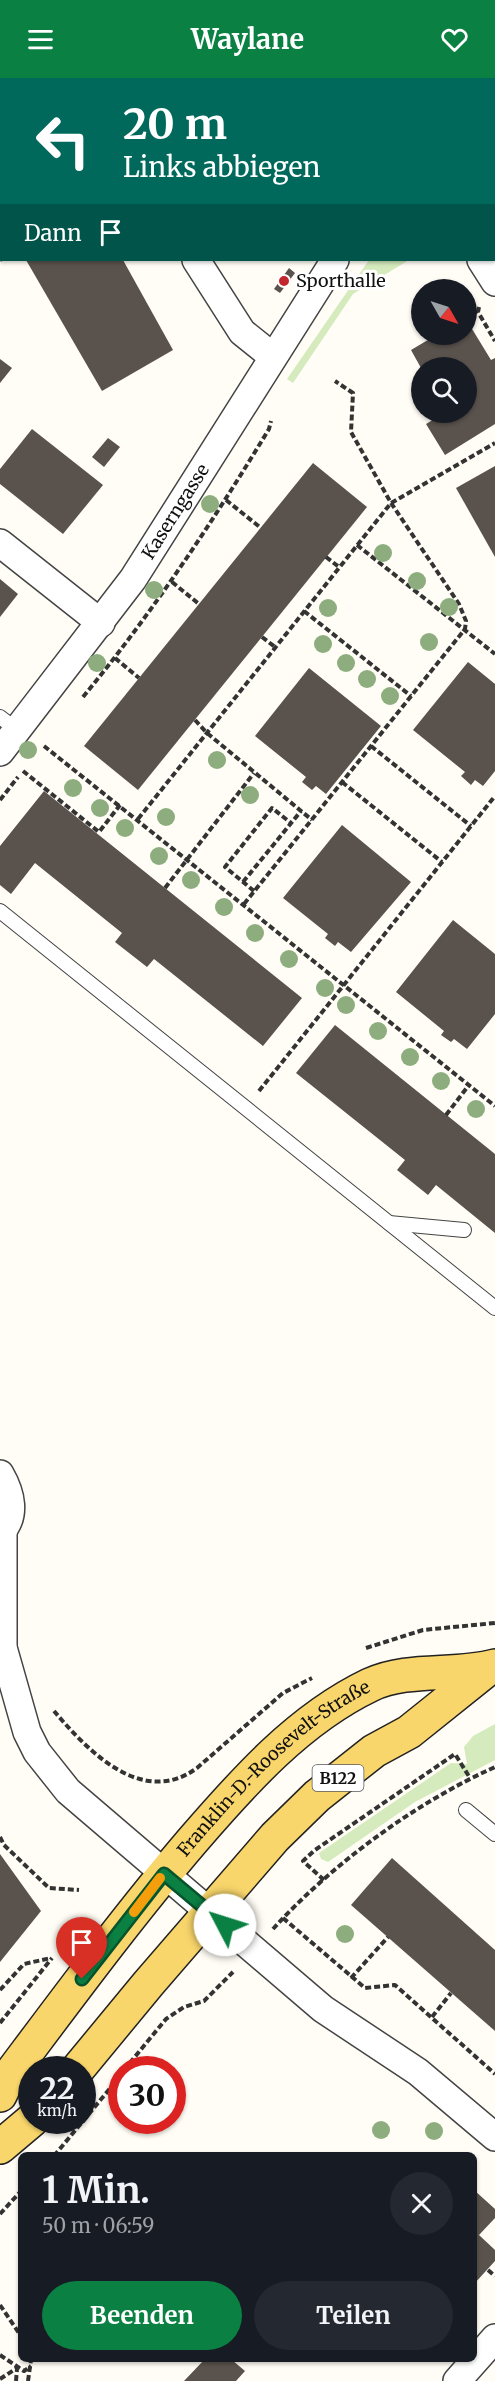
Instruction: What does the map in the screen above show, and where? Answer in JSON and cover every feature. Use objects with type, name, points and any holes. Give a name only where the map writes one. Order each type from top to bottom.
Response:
[{"type":"main road","name":"Franklin-D.-Roosevelt-Straße","points":[[0,2095],[9,2076],[164,1874],[245,1781],[287,1741],[334,1706],[387,1679],[492,1667]]},
{"type":"main road","name":"Franklin-D.-Roosevelt-Straße","points":[[89,2056],[275,1837],[317,1796],[375,1750],[409,1732],[492,1667]]},
{"type":"main road","points":[[0,2147],[18,2132]]},
{"type":"street","points":[[197,261],[242,332],[272,356]]},
{"type":"street","name":"Kaserngasse","points":[[0,752],[8,724],[101,623],[170,522],[272,356],[334,261]]},
{"type":"street","points":[[482,261],[495,282]]},
{"type":"street","points":[[0,543],[101,623]]},
{"type":"street","points":[[0,1474],[10,1492],[11,1512],[2,1532],[1,1641],[20,1711],[37,1752],[68,1791],[323,2009],[418,2072],[495,2138]]},
{"type":"street","points":[[477,2358],[495,2338]]},
{"type":"street","points":[[457,2381],[474,2362]]},
{"type":"lane","points":[[0,911],[495,1308]]},
{"type":"lane","points":[[387,1223],[464,1230]]},
{"type":"lane","points":[[466,1810],[495,1834]]},
{"type":"path","points":[[438,78],[448,78]]},
{"type":"path","points":[[244,904],[465,629],[466,621],[459,604],[391,503],[351,432],[353,393],[335,381]]},
{"type":"path","points":[[138,819],[391,503],[495,443]]},
{"type":"path","points":[[226,500],[261,528]]},
{"type":"path","points":[[356,545],[495,654]]},
{"type":"path","points":[[326,557],[339,567]]},
{"type":"path","points":[[172,582],[199,604]]},
{"type":"path","points":[[304,611],[411,696]]},
{"type":"path","points":[[262,637],[275,647]]},
{"type":"path","points":[[115,658],[139,678]]},
{"type":"path","points":[[195,720],[207,733],[312,820]]},
{"type":"path","points":[[44,746],[186,857],[495,1106]]},
{"type":"path","points":[[371,746],[471,826]]},
{"type":"path","points":[[23,771],[99,832],[120,805]]},
{"type":"path","points":[[165,888],[186,857],[254,773]]},
{"type":"path","points":[[342,782],[442,862]]},
{"type":"path","points":[[245,1108],[495,796]]},
{"type":"path","points":[[254,891],[225,867],[272,808],[291,823]]},
{"type":"path","points":[[243,882],[301,811]]},
{"type":"path","points":[[446,1115],[470,1085]]},
{"type":"path","points":[[49,1702],[75,1735],[112,1768],[139,1779],[161,1782],[185,1777],[283,1693]]},
{"type":"path","points":[[324,1880],[303,1862],[315,1850],[455,1754],[470,1778]]},
{"type":"path","points":[[136,2056],[174,2012],[212,1994],[283,1918],[324,1880],[443,1792],[495,1767]]},
{"type":"path","points":[[0,1838],[4,1845],[49,1888],[80,1890]]},
{"type":"path","points":[[283,1918],[365,1988],[395,1985],[495,2073]]},
{"type":"path","points":[[351,1978],[388,1937]]},
{"type":"path","points":[[0,1990],[24,1964],[52,1958],[0,2023]]},
{"type":"path","points":[[432,2017],[451,1993]]},
{"type":"path","points":[[57,2152],[108,2091]]},
{"type":"path","points":[[0,2214],[18,2194]]},
{"type":"path","points":[[488,2270],[495,2276]]},
{"type":"path","points":[[0,2305],[18,2332]]},
{"type":"path","points":[[0,2355],[24,2371],[31,2366]]},
{"type":"path","points":[[28,2381],[31,2362]]},
{"type":"path","points":[[0,2379],[17,2368]]},
{"type":"path","points":[[16,2381],[17,2368]]},
{"type":"green space","points":[[368,261],[407,261],[353,294],[293,383],[287,379]]},
{"type":"green space","points":[[495,1724],[495,1760],[415,1802],[328,1862],[321,1859],[319,1853],[451,1763],[467,1764],[464,1747],[473,1736]]},
{"type":"building","points":[[27,261],[124,261],[173,350],[102,391]]},
{"type":"building","name":"Sporthalle","points":[[289,268],[295,273],[280,293],[274,289]]},
{"type":"building","points":[[477,337],[491,360],[495,358],[495,424],[445,455],[426,424],[477,423],[477,357],[415,357],[411,350],[419,345],[477,345]]},
{"type":"building","points":[[0,359],[12,368],[0,383]]},
{"type":"building","points":[[32,429],[103,485],[63,534],[0,484],[0,469]]},
{"type":"building","points":[[108,438],[120,447],[104,467],[92,457]]},
{"type":"building","points":[[313,463],[367,507],[138,790],[84,746]]},
{"type":"building","points":[[495,466],[495,557],[456,488]]},
{"type":"building","points":[[0,579],[18,594],[0,617]]},
{"type":"building","points":[[468,662],[495,684],[495,771],[483,786],[475,780],[471,785],[461,776],[465,772],[413,730]]},
{"type":"building","points":[[309,668],[381,726],[326,794],[316,786],[312,790],[302,782],[306,777],[255,736]]},
{"type":"building","points":[[44,791],[302,998],[263,1046],[154,959],[147,967],[115,942],[122,933],[35,863],[11,894],[0,885],[0,846]]},
{"type":"building","points":[[342,825],[411,882],[351,952],[338,942],[335,946],[325,938],[328,934],[283,898]]},
{"type":"building","points":[[453,920],[495,954],[495,1014],[467,1049],[454,1039],[451,1042],[441,1035],[444,1031],[396,992]]},
{"type":"building","points":[[335,1025],[495,1154],[495,1233],[436,1185],[428,1195],[397,1170],[405,1160],[296,1073]]},
{"type":"building","points":[[0,1854],[41,1911],[0,1962]]},
{"type":"building","points":[[392,1858],[495,1950],[495,2031],[351,1905]]},
{"type":"building","points":[[477,2193],[495,2209],[495,2218],[479,2235],[495,2250],[495,2261],[477,2281]]},
{"type":"building","points":[[202,2362],[234,2362],[245,2371],[236,2381],[184,2381]]},
{"type":"slow traffic","points":[[134,1912],[160,1878]]},
{"type":"place","name":"Sporthalle","points":[[284,281]]},
{"type":"route","points":[[82,1979],[164,1874],[225,1925]]}]
